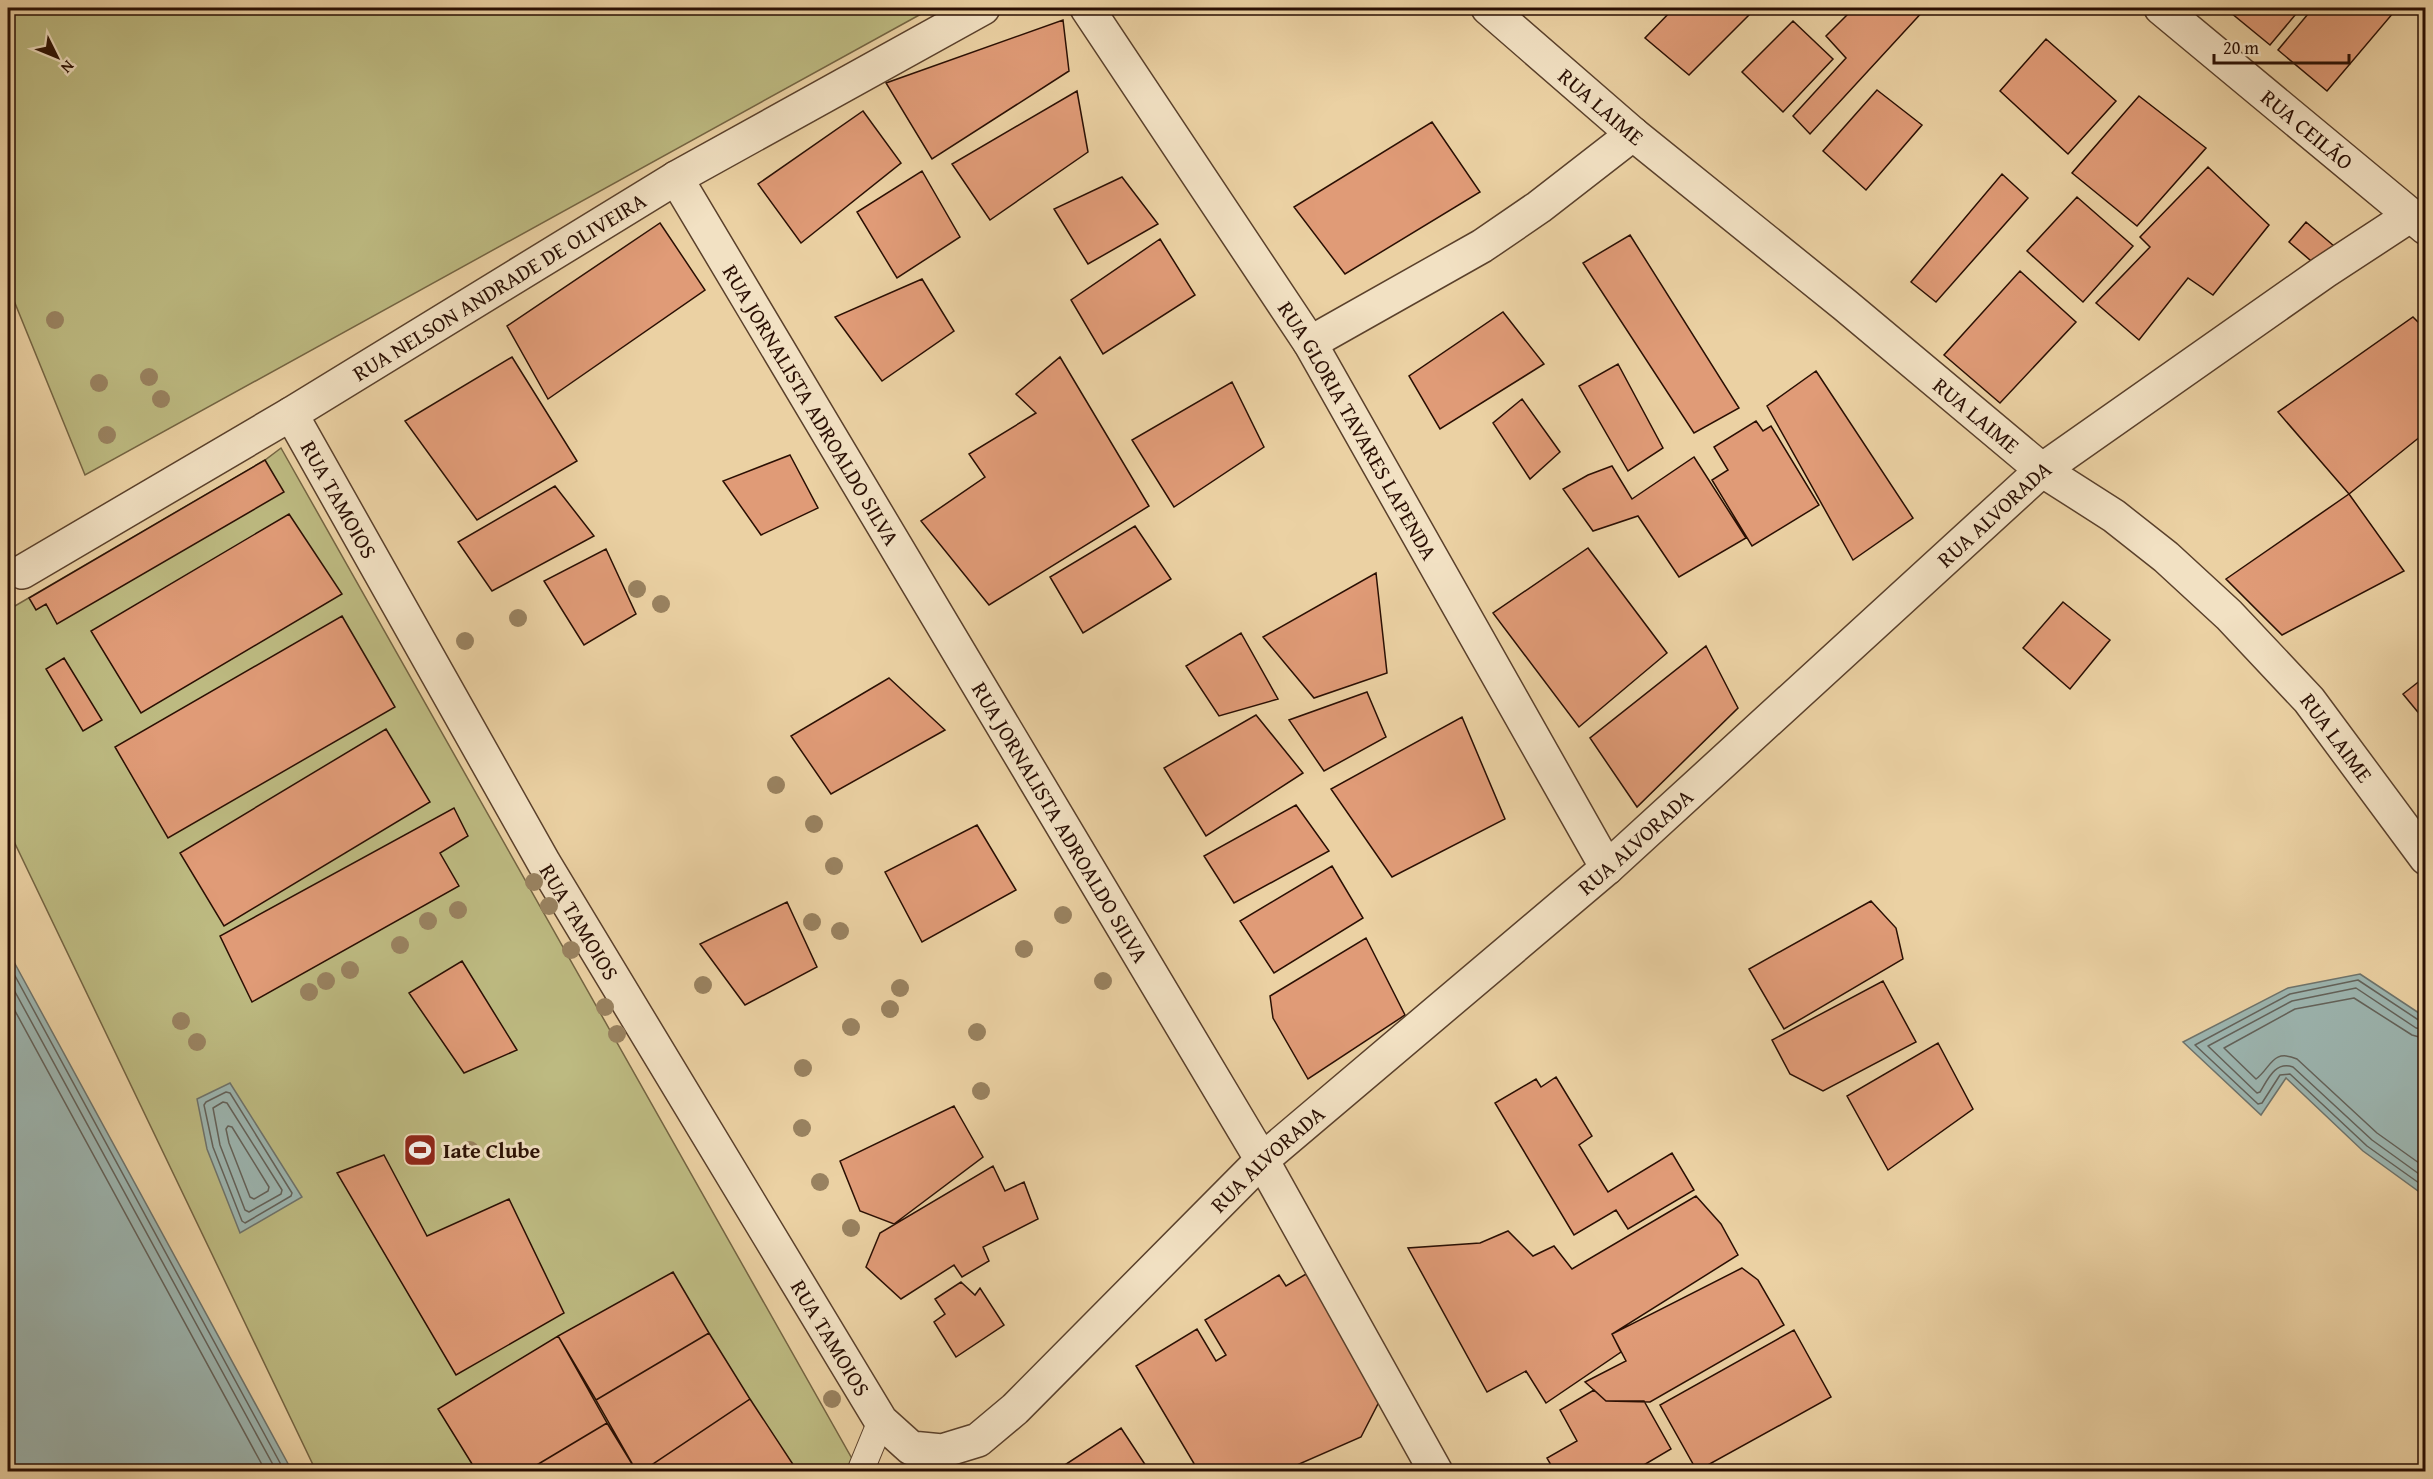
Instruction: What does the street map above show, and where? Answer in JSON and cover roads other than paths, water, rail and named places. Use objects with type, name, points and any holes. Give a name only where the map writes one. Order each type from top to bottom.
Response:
[{"type":"street","name":"RUA NELSON ANDRADE DE OLIVEIRA","points":[[22,572],[291,414],[676,178],[983,8]]},
{"type":"street","name":"RUA GLORIA TAVARES LAPENDA","points":[[1087,8],[1310,343],[1607,868]]},
{"type":"street","name":"RUA LAIME","points":[[1488,8],[1633,134],[1845,305],[2042,470],[2114,516],[2166,557],[2229,615],[2309,700],[2426,858]]},
{"type":"street","name":"RUA CEILÃO","points":[[2161,8],[2418,221]]},
{"type":"street","points":[[1310,343],[1482,246],[1539,207],[1633,134]]},
{"type":"street","name":"RUA JORNALISTA ADROALDO SILVA","points":[[676,178],[1262,1160],[1436,1472]]},
{"type":"street","name":"RUA ALVORADA","points":[[881,1421],[911,1448],[942,1451],[978,1440],[1015,1409],[1262,1160],[1607,868],[2042,470],[2324,272],[2418,221]]},
{"type":"street","name":"RUA TAMOIOS","points":[[291,414],[544,863],[881,1421]]},
{"type":"lane","points":[[861,1472],[881,1421]]},
{"type":"water","points":[[8,951],[292,1471],[8,1471]]},
{"type":"water","points":[[2360,974],[2425,1017],[2425,1196],[2363,1151],[2286,1078],[2261,1115],[2183,1042],[2288,988]]},
{"type":"water","points":[[230,1083],[302,1197],[240,1233],[207,1149],[197,1099]]},
{"type":"place","name":"Iate Clube","points":[[420,1150]]}]
